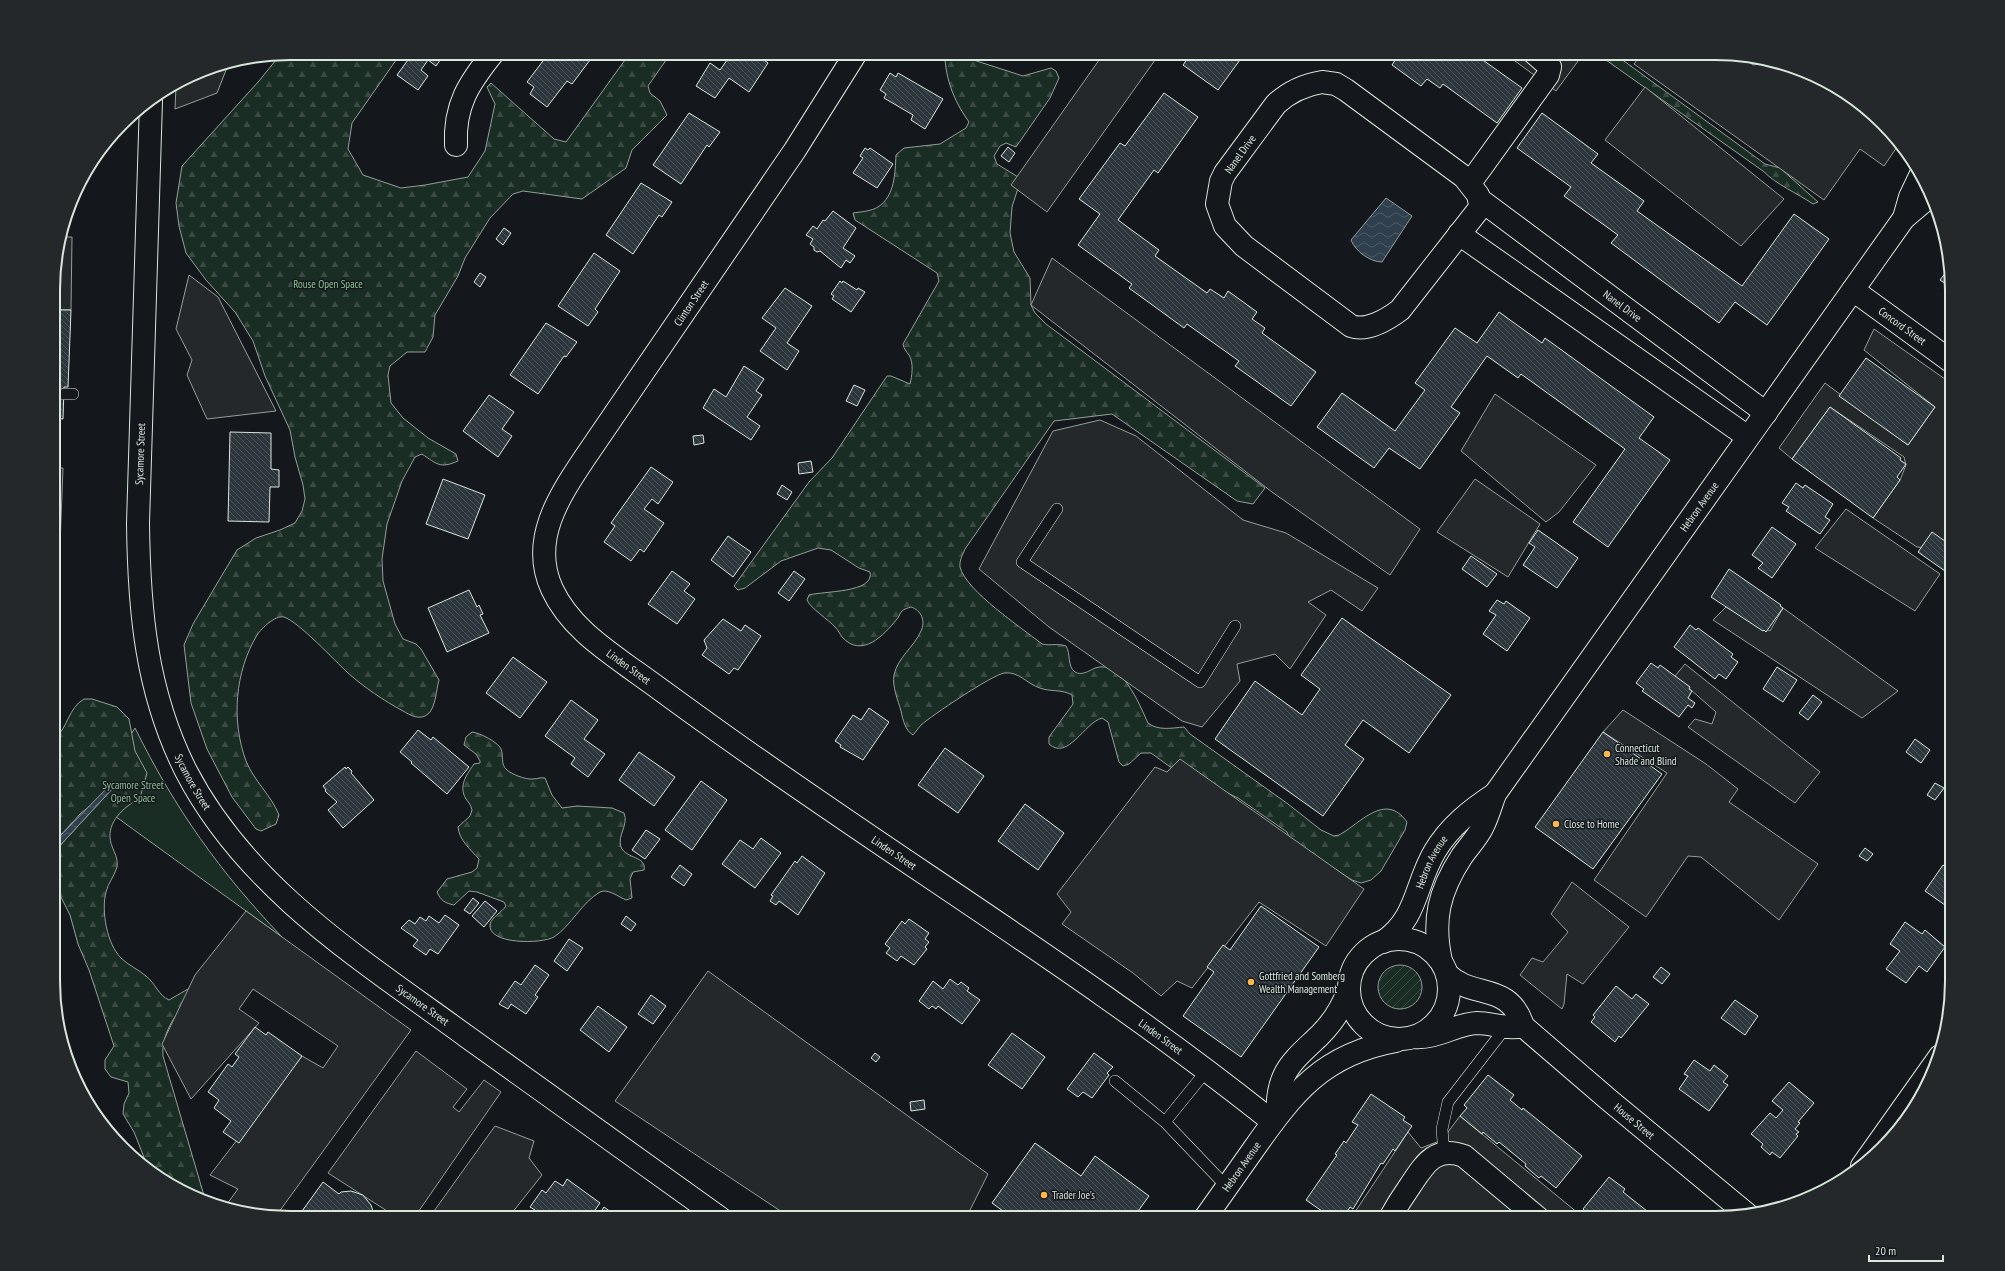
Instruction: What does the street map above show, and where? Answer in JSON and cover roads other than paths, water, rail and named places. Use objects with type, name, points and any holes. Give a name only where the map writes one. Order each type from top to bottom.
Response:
[{"type":"street","points":[[456,145],[455,131],[461,104],[474,76],[487,60]]},
{"type":"street","name":"Clinton Street","points":[[543,560],[545,539],[549,522],[556,505],[574,475],[795,150],[852,60]]},
{"type":"street","name":"Nanel Drive","points":[[1542,60],[1550,67],[1548,75],[1475,191],[1479,209],[1400,310],[1374,324],[1357,328],[1234,237],[1219,216],[1217,204],[1218,193],[1221,180],[1225,172],[1276,104],[1299,88],[1322,82],[1336,84],[1440,157],[1475,191],[1766,413]]},
{"type":"street","name":"Sycamore Street","points":[[151,107],[138,523],[140,587],[146,647],[152,677],[169,732],[186,770],[207,805],[238,848],[270,884],[302,914],[396,985],[710,1211]]},
{"type":"street","name":"Hebron Avenue","points":[[1904,218],[1910,197],[1917,181]]},
{"type":"street","name":"Hebron Avenue","points":[[1444,967],[1437,942],[1436,922],[1439,903],[1452,873],[1483,826],[1495,794],[1904,218],[1926,199]]},
{"type":"street","points":[[1459,234],[1748,437]]},
{"type":"street","name":"Concord Street","points":[[1853,290],[1945,357]]},
{"type":"street","name":"Linden Street","points":[[543,560],[547,576],[558,600],[576,624],[599,645],[760,762],[1104,996],[1275,1119]]},
{"type":"street","name":"Hebron Avenue","points":[[1383,942],[1398,930],[1409,915],[1427,867],[1446,835],[1465,815],[1495,794]]},
{"type":"street","points":[[1275,1119],[1277,1101],[1285,1075],[1295,1060],[1330,1024],[1348,991],[1350,977],[1356,963],[1365,952],[1383,942],[1397,939],[1412,941],[1425,946],[1444,967],[1449,995],[1442,1016],[1427,1031],[1407,1039]]},
{"type":"street","name":"House Street","points":[[1444,967],[1463,984],[1507,1000],[1517,1010],[1515,1026],[1609,1100],[1741,1209]]},
{"type":"street","points":[[1348,991],[1351,1005],[1361,1024],[1379,1036],[1407,1039],[1442,1034],[1474,1024],[1515,1026]]},
{"type":"street","name":"Hebron Avenue","points":[[1210,1211],[1275,1119],[1302,1087],[1330,1065],[1364,1048],[1407,1039]]},
{"type":"street","points":[[1877,1145],[1921,1082]]},
{"type":"street","points":[[1394,1211],[1426,1162],[1439,1154],[1455,1152],[1464,1156],[1530,1211]]},
{"type":"lane","points":[[1057,509],[1022,562],[1200,682],[1235,626]]},
{"type":"lane","points":[[1444,1154],[1442,1129],[1448,1102],[1515,1026]]},
{"type":"lane","points":[[1164,1122],[1207,1070]]},
{"type":"lane","points":[[1114,1081],[1164,1122],[1227,1187]]},
{"type":"water","points":[[1386,198],[1412,216],[1382,262],[1377,262],[1359,252],[1351,240]]},
{"type":"water","points":[[111,784],[113,788],[60,846],[60,836]]},
{"type":"place","name":"Connecticut Shade and Blind","points":[[1607,754]]},
{"type":"place","name":"Close to Home","points":[[1556,824]]},
{"type":"place","name":"Gottfried and Somberg Wealth Management","points":[[1251,982]]},
{"type":"place","name":"Trader Joe's","points":[[1044,1195]]},
{"type":"park label","name":"Rouse Open Space","points":[[328,284]]},
{"type":"park label","name":"Sycamore Street Open Space","points":[[133,791]]}]
